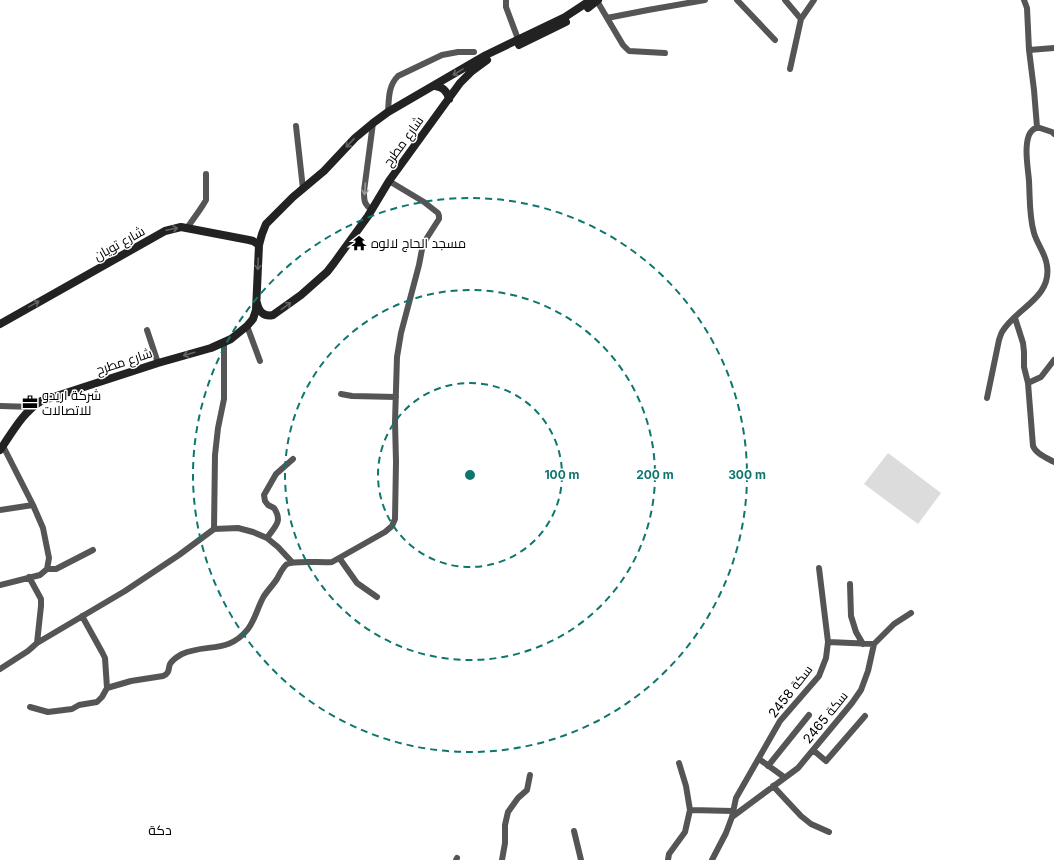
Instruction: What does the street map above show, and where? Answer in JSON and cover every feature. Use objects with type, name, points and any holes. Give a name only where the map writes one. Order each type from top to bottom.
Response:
[{"type":"main road","name":"شارع مطرح","points":[[2,448],[25,414],[46,399],[158,363],[211,348],[237,335],[253,319],[255,314],[257,303],[259,245],[264,229],[270,220],[293,197],[324,171],[355,138],[388,112],[434,86],[480,53],[518,40],[565,17],[595,0]]},
{"type":"main road","name":"شارع مطرح","points":[[257,303],[260,311],[266,315],[270,316],[277,313],[316,282],[334,263],[372,210],[389,181],[466,77],[494,56],[566,22],[595,0]]},
{"type":"main road","points":[[434,86],[439,86],[446,91],[449,99]]},
{"type":"main road","name":"شارع تويان","points":[[0,324],[165,231],[181,227],[249,240],[259,245]]},
{"type":"street","points":[[506,0],[506,8],[518,40]]},
{"type":"street","points":[[595,0],[623,45],[629,51],[665,53]]},
{"type":"street","points":[[607,18],[705,0]]},
{"type":"street","points":[[737,0],[775,40]]},
{"type":"street","points":[[785,0],[800,19]]},
{"type":"street","points":[[790,69],[800,19],[814,0]]},
{"type":"street","points":[[1024,0],[1027,8],[1029,50],[1037,127]]},
{"type":"street","points":[[1029,50],[1054,48]]},
{"type":"street","points":[[388,112],[390,88],[398,76],[402,73],[442,55],[458,52],[480,53]]},
{"type":"street","points":[[372,210],[366,206],[364,202],[364,191],[373,123]]},
{"type":"street","points":[[296,126],[303,190]]},
{"type":"street","points":[[987,398],[1002,332],[1007,325],[1037,297],[1042,290],[1051,265],[1034,233],[1031,212],[1027,150],[1029,136],[1033,128],[1037,127],[1054,134]]},
{"type":"street","points":[[187,228],[206,200],[206,174]]},
{"type":"street","points":[[107,688],[131,681],[166,675],[170,664],[180,655],[191,651],[228,644],[238,639],[249,628],[264,595],[276,581],[282,569],[286,565],[292,562],[332,562],[385,532],[392,526],[394,519],[396,462],[395,422],[397,356],[423,244],[440,219],[440,216],[424,202],[389,181]]},
{"type":"street","points":[[1015,318],[1022,337],[1024,367],[1028,383],[1035,450],[1054,462]]},
{"type":"street","points":[[247,326],[260,361]]},
{"type":"street","points":[[147,330],[158,363]]},
{"type":"street","points":[[214,529],[214,455],[224,399],[224,342]]},
{"type":"street","points":[[1028,383],[1041,377],[1054,360]]},
{"type":"street","points":[[341,394],[352,396],[396,397]]},
{"type":"street","points":[[0,406],[33,407]]},
{"type":"street","points":[[2,448],[33,504],[42,528],[49,558],[47,569]]},
{"type":"street","points":[[267,538],[278,522],[279,517],[274,508],[268,505],[265,501],[264,495],[276,474],[293,458]]},
{"type":"street","points":[[0,510],[33,504]]},
{"type":"street","points":[[0,669],[37,643],[125,591],[179,555],[214,529],[238,528],[253,532],[267,538],[292,562]]},
{"type":"street","points":[[0,585],[40,574],[47,569],[56,569],[93,550]]},
{"type":"street","points":[[340,558],[357,583],[377,597]]},
{"type":"street","name":"سكة 2458","points":[[712,860],[726,833],[736,798],[780,721],[819,676],[826,658],[828,642],[819,568]]},
{"type":"street","points":[[29,577],[41,600],[37,643]]},
{"type":"street","points":[[850,584],[851,616],[856,632],[863,644]]},
{"type":"street","points":[[828,642],[874,644],[894,624],[911,613]]},
{"type":"street","points":[[30,707],[48,712],[72,709],[79,705],[97,702],[100,700],[107,688],[105,658],[82,616]]},
{"type":"street","name":"سكة 2465","points":[[732,814],[798,768],[861,690],[868,671],[874,644]]},
{"type":"street","points":[[768,766],[809,715]]},
{"type":"street","points":[[813,750],[826,762],[865,716]]},
{"type":"street","points":[[759,759],[784,777]]},
{"type":"street","points":[[668,860],[669,854],[685,832],[690,810],[686,786],[679,763]]},
{"type":"street","points":[[502,860],[505,843],[505,825],[508,812],[518,798],[527,790],[530,775]]},
{"type":"street","points":[[773,786],[801,816],[811,824],[829,832]]},
{"type":"street","points":[[690,810],[732,814]]},
{"type":"street","points":[[574,831],[581,860]]},
{"type":"shaded area","points":[[888,453],[941,493],[918,524],[864,484]]},
{"type":"place","name":"مسجد الحاج لالوه","points":[[359,243]]},
{"type":"place","name":"شركة اريدو للاتصالات","points":[[30,402]]},
{"type":"district","name":"دكة","points":[[160,830]]}]
